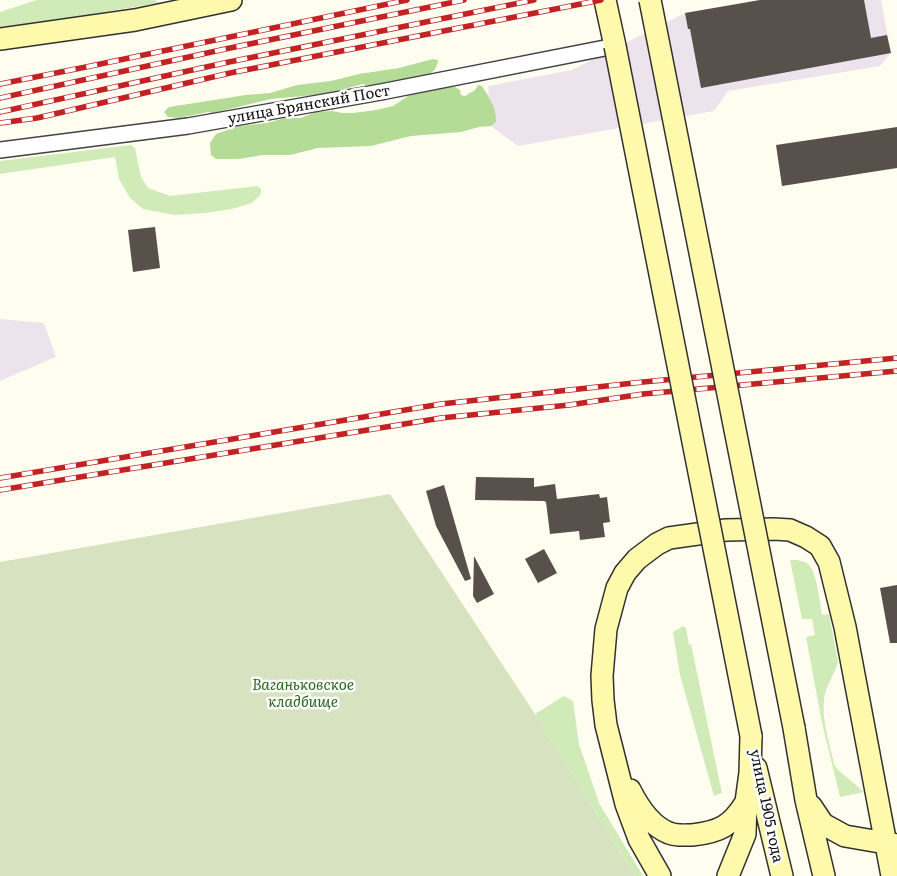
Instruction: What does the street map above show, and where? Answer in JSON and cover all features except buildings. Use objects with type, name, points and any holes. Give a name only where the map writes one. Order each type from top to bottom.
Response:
[{"type":"main road","points":[[0,39],[135,20],[231,0]]},
{"type":"main road","points":[[605,0],[751,736],[745,834],[728,876]]},
{"type":"main road","points":[[610,0],[615,46]]},
{"type":"main road","points":[[650,0],[794,728],[806,800],[824,876]]},
{"type":"main road","points":[[660,876],[639,838],[626,804],[606,725],[602,676],[606,629],[617,588],[625,573],[637,559],[657,544],[669,538],[726,530],[774,529],[790,530],[820,546],[829,562],[891,844],[892,876]]},
{"type":"main road","name":"улица 1905 года","points":[[751,736],[760,786],[782,876]]},
{"type":"main road","points":[[616,766],[648,818],[669,834],[684,836],[716,831],[738,815],[746,802]]},
{"type":"main road","points":[[806,800],[823,824],[832,830],[845,836],[891,844]]},
{"type":"street","name":"улица Брянский Пост","points":[[0,150],[188,126],[381,92],[615,46]]},
{"type":"shaded area","points":[[760,0],[881,0],[891,53],[880,66],[728,91],[714,111],[518,146],[492,127],[488,86],[572,70],[685,13]]},
{"type":"shaded area","points":[[0,319],[44,323],[56,357],[0,381]]},
{"type":"green space","points":[[37,0],[155,0],[159,3],[0,29],[0,12]]},
{"type":"green space","points":[[433,59],[438,60],[437,66],[432,72],[408,82],[377,86],[363,84],[326,94],[271,99],[213,113],[208,112],[179,118],[168,117],[164,112],[169,107],[270,93],[297,85],[331,81],[359,74],[399,68]]},
{"type":"green space","points":[[478,85],[482,86],[494,108],[496,122],[491,126],[461,132],[411,136],[371,146],[318,148],[290,155],[216,159],[211,155],[210,143],[216,134],[238,126],[267,123],[285,118],[301,118],[316,112],[353,113],[376,110],[393,106],[411,94],[432,87],[455,87],[460,90],[461,95],[465,96],[475,90]]},
{"type":"green space","points":[[131,145],[135,148],[141,177],[148,188],[170,196],[258,186],[261,189],[261,194],[252,203],[232,209],[174,215],[143,209],[130,198],[119,179],[115,157],[0,174],[0,161]]},
{"type":"green space","name":"Ваганьковское кладбище","points":[[390,494],[535,714],[635,876],[0,876],[0,562]]},
{"type":"green space","points":[[790,560],[803,561],[812,569],[822,615],[829,614],[838,662],[825,694],[826,729],[834,764],[837,769],[864,792],[840,797],[822,723],[806,637],[815,635],[812,619],[802,619]]},
{"type":"green space","points":[[683,626],[686,628],[689,645],[691,644],[722,793],[714,796],[680,675],[673,632]]},
{"type":"green space","points":[[564,696],[573,701],[579,744],[599,803],[643,876],[635,876],[535,714]]},
{"type":"railway","points":[[0,84],[407,0]]},
{"type":"railway","points":[[0,98],[464,0]]},
{"type":"railway","points":[[0,112],[229,62],[534,0]]},
{"type":"railway","points":[[0,123],[37,118],[230,73],[601,0]]},
{"type":"railway","points":[[0,478],[441,404],[643,382],[897,358]]},
{"type":"railway","points":[[0,490],[441,418],[569,405],[643,394],[897,371]]}]
